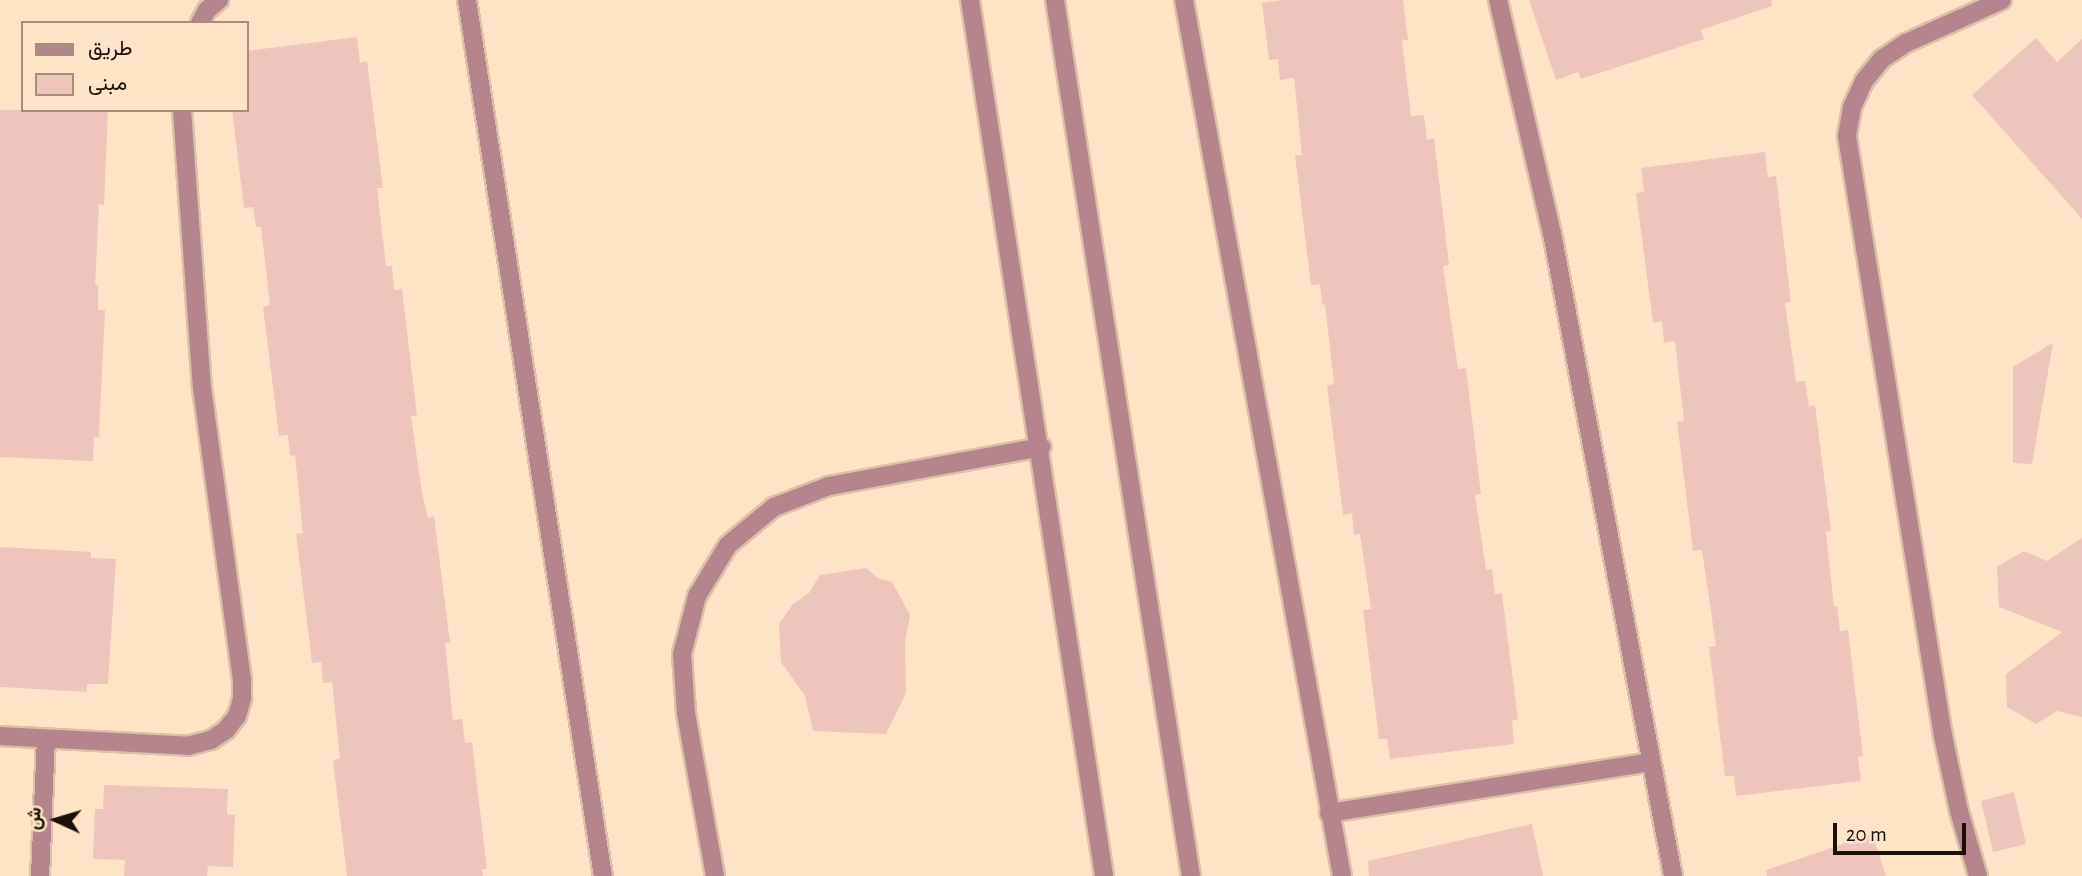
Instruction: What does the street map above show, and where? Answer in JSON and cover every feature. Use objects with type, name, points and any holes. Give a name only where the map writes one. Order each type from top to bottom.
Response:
[{"type":"street","points":[[201,21],[207,10],[219,0]]},
{"type":"street","points":[[467,0],[603,876]]},
{"type":"street","points":[[970,0],[1041,447],[1104,876]]},
{"type":"street","points":[[1055,0],[1191,876]]},
{"type":"street","points":[[1184,0],[1342,876]]},
{"type":"street","points":[[1498,0],[1552,233],[1604,496],[1673,876]]},
{"type":"street","points":[[1978,876],[1959,811],[1943,737],[1847,136],[1852,107],[1864,81],[1882,59],[1906,43],[2002,0]]},
{"type":"street","points":[[0,736],[188,746],[211,740],[226,730],[237,716],[242,698],[202,389],[182,112]]},
{"type":"street","points":[[715,876],[686,713],[682,654],[697,596],[728,545],[774,508],[829,486],[1041,447]]},
{"type":"street","points":[[40,876],[46,740]]},
{"type":"street","points":[[1329,813],[1651,762]]},
{"type":"building","points":[[1283,0],[1403,0],[1408,40],[1402,40],[1411,116],[1424,115],[1427,140],[1434,138],[1449,265],[1443,266],[1458,369],[1466,368],[1481,494],[1475,495],[1486,570],[1492,569],[1495,594],[1502,593],[1518,720],[1512,720],[1514,744],[1390,759],[1387,739],[1379,739],[1363,610],[1371,609],[1360,534],[1354,535],[1352,513],[1343,515],[1327,385],[1334,384],[1325,304],[1322,305],[1320,284],[1311,285],[1295,155],[1302,155],[1294,78],[1280,80],[1278,59],[1269,60],[1262,3]]},
{"type":"building","points":[[1529,0],[1771,0],[1772,6],[1701,30],[1704,39],[1581,79],[1578,72],[1556,80]]},
{"type":"building","points":[[357,37],[360,63],[367,61],[383,188],[377,188],[386,266],[392,266],[394,290],[402,289],[417,416],[411,416],[422,493],[428,518],[434,516],[450,643],[445,643],[453,720],[462,719],[465,743],[472,742],[487,869],[482,869],[483,876],[347,876],[333,760],[340,758],[332,682],[323,683],[321,662],[312,663],[296,534],[303,533],[295,455],[290,456],[288,435],[279,436],[263,307],[270,305],[261,227],[256,227],[253,207],[244,208],[232,112],[248,112],[248,51]]},
{"type":"building","points":[[2036,38],[2057,62],[2082,39],[2082,219],[1972,95]]},
{"type":"building","points":[[0,110],[108,112],[104,205],[99,204],[95,285],[98,285],[98,310],[105,310],[99,437],[94,437],[93,461],[0,457]]},
{"type":"building","points":[[1765,152],[1768,177],[1776,176],[1791,302],[1785,303],[1796,382],[1805,381],[1809,406],[1815,405],[1831,531],[1826,532],[1834,607],[1837,606],[1840,631],[1848,630],[1863,756],[1858,757],[1861,781],[1736,796],[1734,776],[1725,776],[1709,647],[1716,646],[1702,550],[1693,551],[1677,422],[1684,421],[1675,341],[1664,343],[1662,321],[1653,323],[1636,193],[1644,192],[1641,168]]},
{"type":"building","points":[[2053,343],[2032,464],[2013,463],[2013,367]]},
{"type":"building","points":[[2082,538],[2082,717],[2057,711],[2036,724],[2007,707],[2006,674],[2062,632],[1999,607],[1997,567],[2024,551],[2047,561]]},
{"type":"building","points":[[0,547],[91,552],[91,558],[116,559],[108,684],[87,684],[87,692],[0,687]]},
{"type":"building","points":[[866,568],[878,578],[892,582],[910,615],[905,643],[906,693],[886,734],[813,731],[805,696],[781,662],[779,624],[793,604],[809,593],[820,575]]},
{"type":"building","points":[[104,785],[228,789],[227,814],[235,815],[233,867],[208,866],[207,876],[124,876],[125,860],[93,859],[95,809],[103,809]]},
{"type":"building","points":[[2014,792],[2026,844],[1993,852],[1981,801]]},
{"type":"building","points":[[1532,824],[1543,876],[1369,876],[1368,861]]},
{"type":"building","points":[[1872,834],[1886,876],[1767,876],[1766,870]]}]
